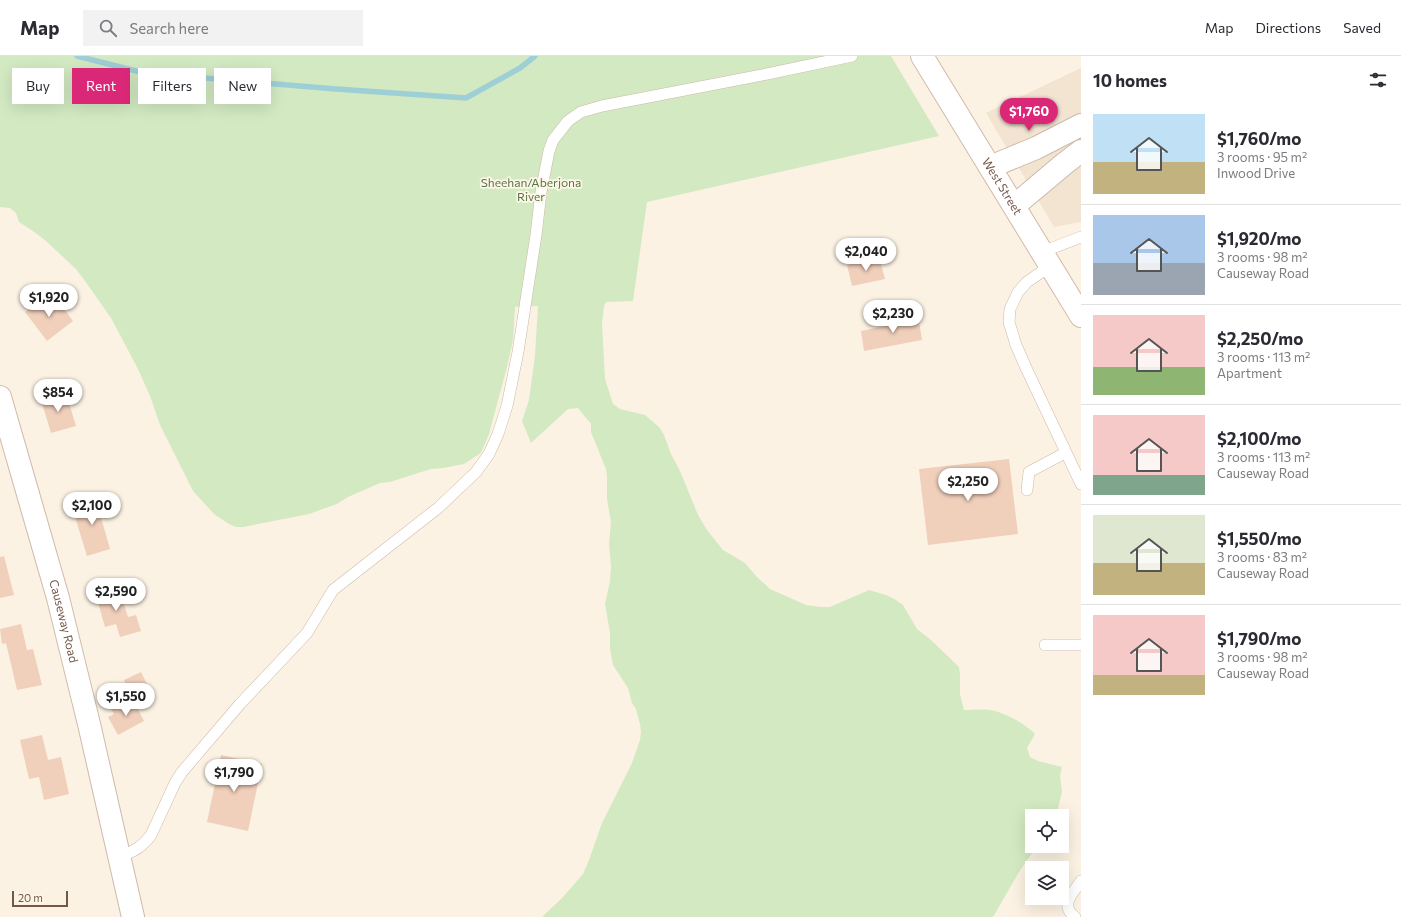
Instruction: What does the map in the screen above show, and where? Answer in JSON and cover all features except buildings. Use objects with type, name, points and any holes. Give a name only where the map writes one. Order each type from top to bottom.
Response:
[{"type":"street","name":"West Street","points":[[922,56],[1081,316]]},
{"type":"street","points":[[990,167],[1036,148],[1081,125]]},
{"type":"street","points":[[1014,206],[1081,151]]},
{"type":"street","name":"Causeway Road","points":[[0,397],[58,598],[133,917]]},
{"type":"lane","points":[[120,857],[136,850],[151,835],[175,783],[182,772],[240,704],[307,633],[333,590],[438,508],[476,472],[489,454],[496,440],[507,406],[518,352],[529,287],[545,165],[553,140],[562,126],[581,112],[602,106],[852,56]]},
{"type":"lane","points":[[1081,237],[1046,259],[1018,292],[1010,309],[1009,322],[1016,346],[1065,453],[1081,484]]},
{"type":"lane","points":[[1027,490],[1029,472],[1065,453]]},
{"type":"lane","points":[[1045,645],[1081,646]]},
{"type":"lane","points":[[1075,917],[1069,911],[1067,905],[1081,881]]},
{"type":"shaded area","points":[[1081,68],[1081,222],[1054,227],[986,113]]},
{"type":"green space","name":"Sheehan/Aberjona River","points":[[0,56],[891,56],[939,136],[647,202],[633,301],[606,302],[604,306],[602,324],[605,379],[613,404],[620,409],[645,415],[659,427],[680,471],[698,515],[707,530],[723,550],[745,563],[770,589],[806,605],[830,607],[869,590],[886,595],[896,600],[903,605],[917,629],[931,640],[959,667],[960,694],[964,710],[990,710],[1008,716],[1035,734],[1027,748],[1030,757],[1038,761],[1062,767],[1060,776],[1062,792],[1058,809],[1025,809],[1025,853],[1032,853],[1027,861],[1025,861],[993,917],[542,917],[562,898],[583,874],[602,823],[632,763],[640,740],[641,731],[636,709],[632,703],[628,688],[613,665],[610,649],[610,633],[605,604],[610,581],[611,566],[609,544],[611,522],[607,499],[606,469],[591,432],[591,424],[578,408],[568,409],[531,443],[522,421],[529,400],[535,355],[538,306],[515,307],[513,340],[507,367],[489,434],[481,453],[464,464],[431,469],[390,482],[380,483],[348,497],[337,504],[309,514],[243,527],[236,527],[214,514],[193,491],[160,425],[150,396],[138,369],[111,318],[76,269],[46,241],[19,222],[16,213],[10,208],[0,207]]},
{"type":"waterway","points":[[77,56],[144,73],[466,98],[520,68],[535,56]]}]
